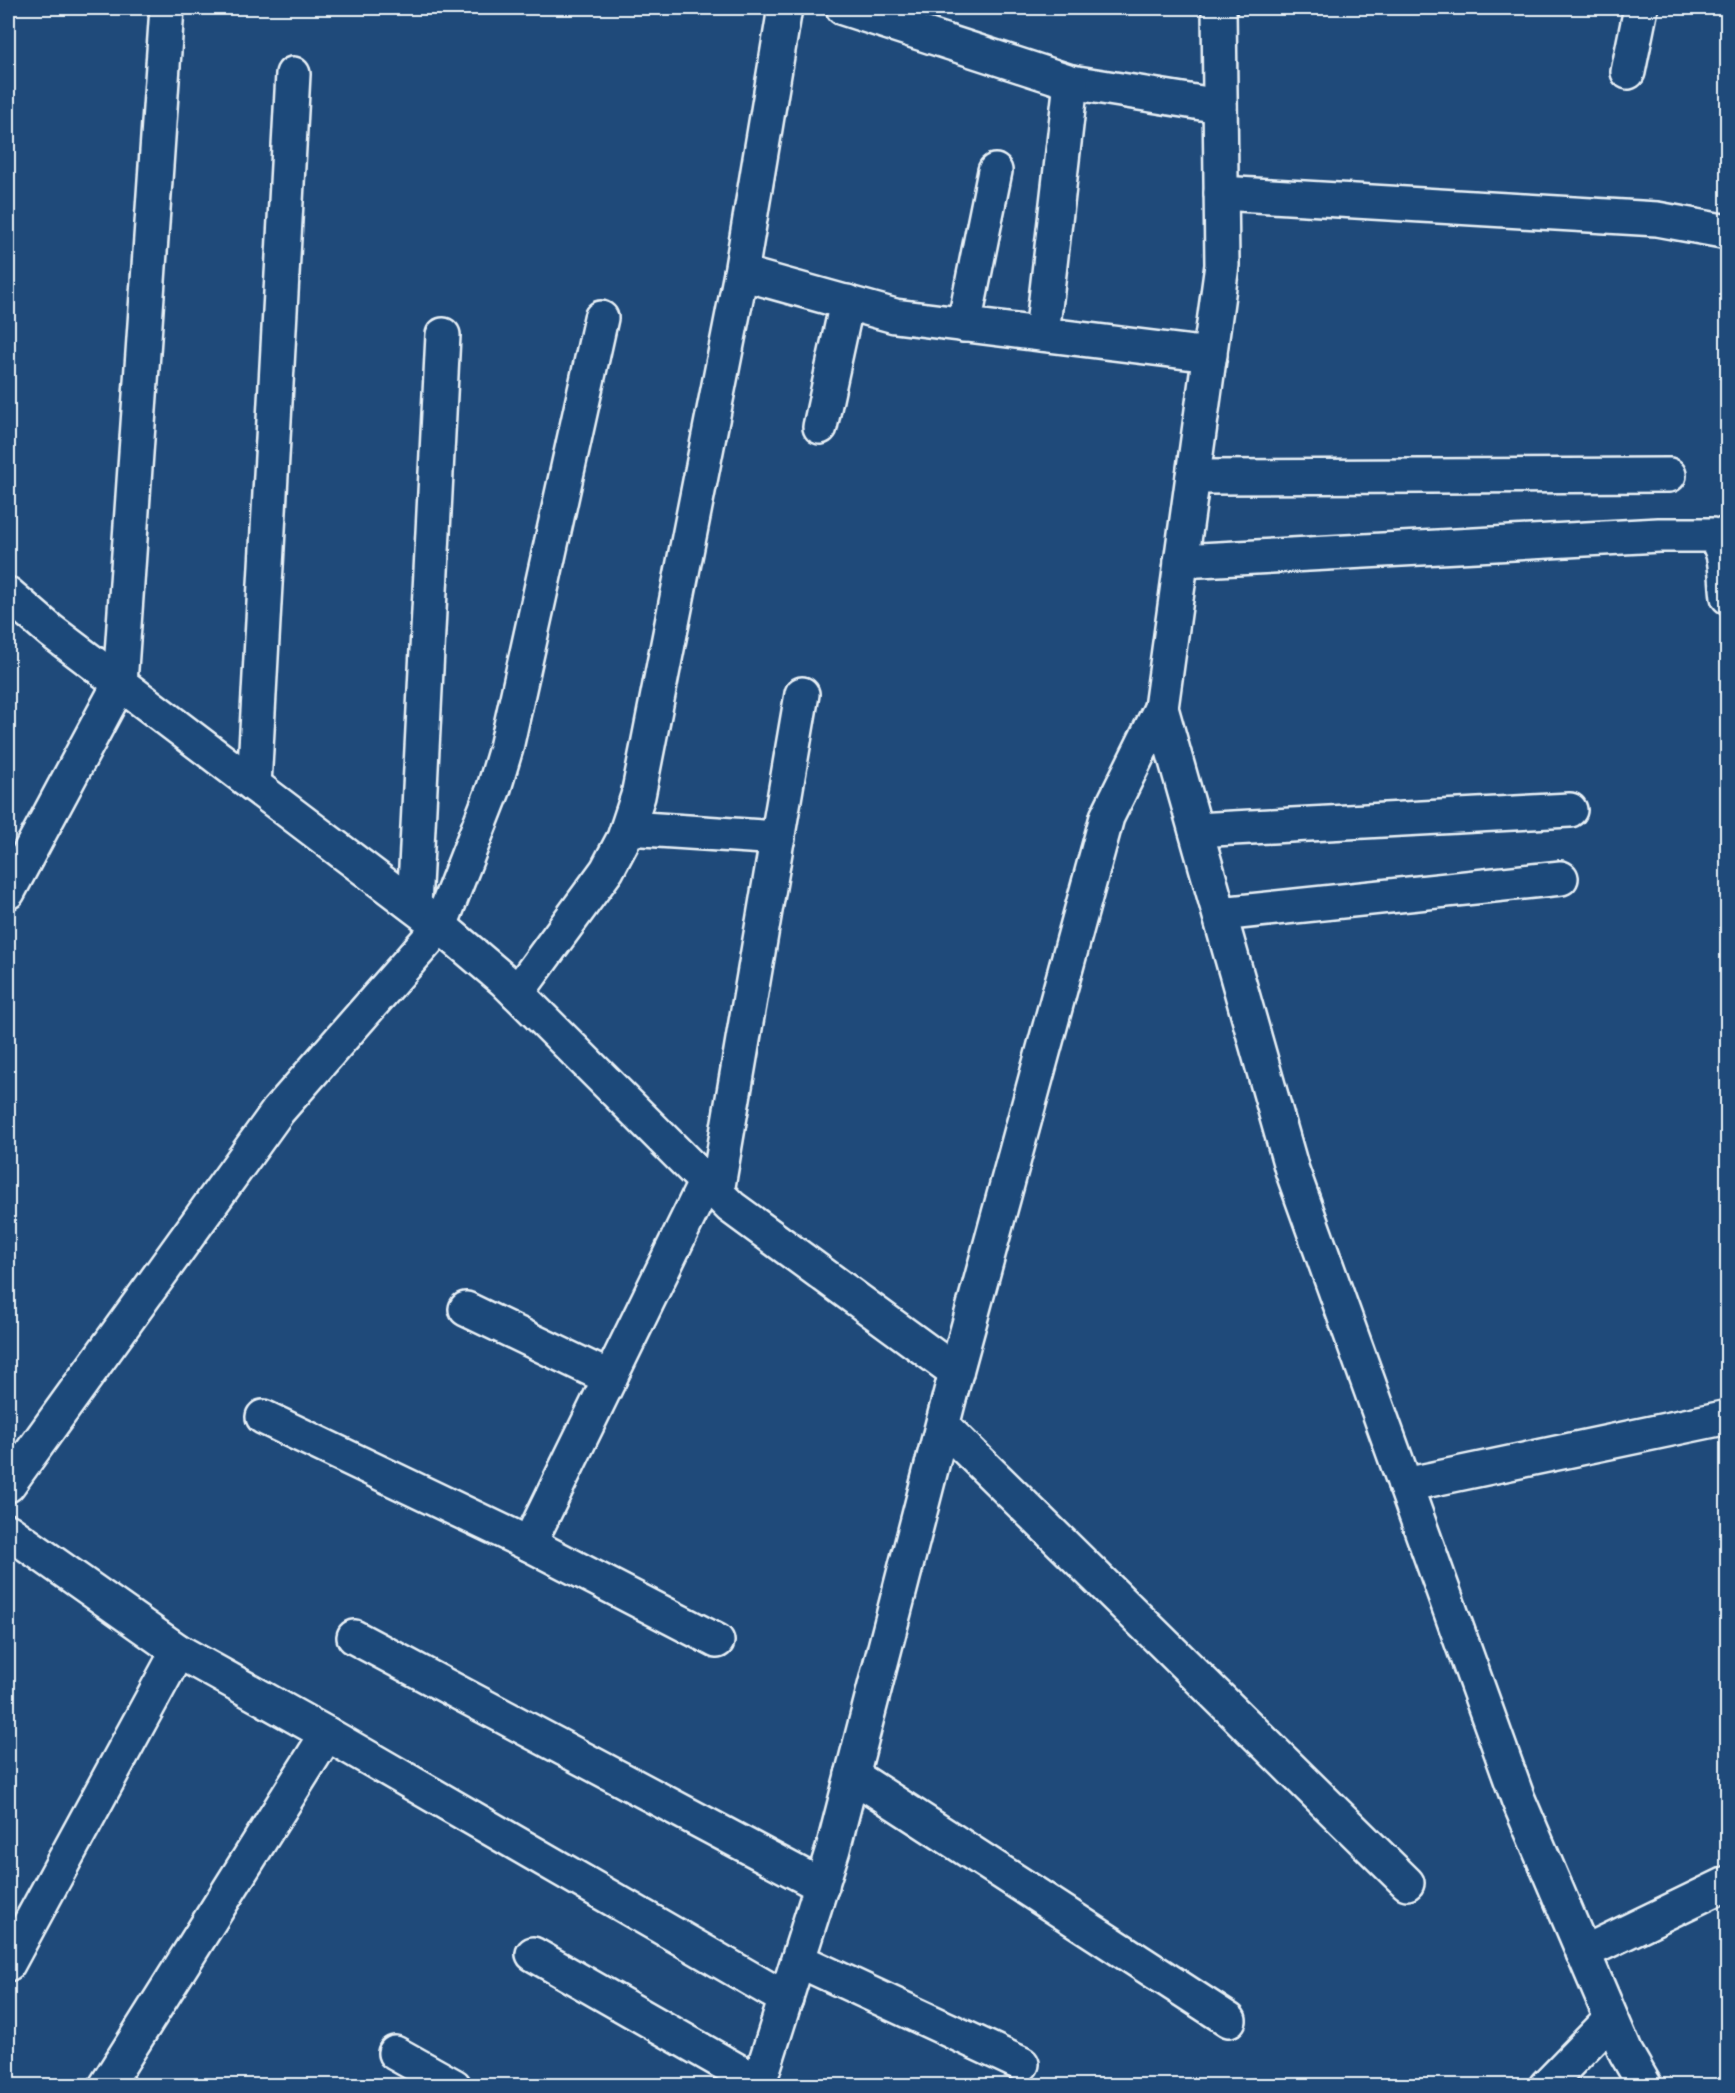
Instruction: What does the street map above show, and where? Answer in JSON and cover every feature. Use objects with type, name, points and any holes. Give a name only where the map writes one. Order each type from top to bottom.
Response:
[{"type":"street","points":[[8,892],[120,683],[166,8]]},
{"type":"street","points":[[517,993],[607,870],[627,828],[638,796],[741,273],[784,8]]},
{"type":"street","points":[[843,8],[1071,82],[1220,106]]},
{"type":"street","points":[[533,1954],[758,2084],[822,1886],[956,1372],[1107,817],[1161,708],[1222,265],[1219,8]]},
{"type":"street","points":[[1628,72],[1641,8]]},
{"type":"street","points":[[254,785],[293,74]]},
{"type":"street","points":[[1042,334],[1071,82]]},
{"type":"street","points":[[964,325],[995,171]]},
{"type":"street","points":[[1221,193],[1657,219],[1728,232]]},
{"type":"street","points":[[741,273],[895,316],[1210,355]]},
{"type":"street","points":[[820,427],[847,302]]},
{"type":"street","points":[[8,1485],[278,1111],[440,926],[494,788],[506,748],[601,318]]},
{"type":"street","points":[[414,906],[443,335]]},
{"type":"street","points":[[1193,477],[1669,476]]},
{"type":"street","points":[[1181,561],[1659,535],[1712,535],[1719,541],[1722,552],[1728,597]]},
{"type":"street","points":[[8,594],[120,683],[440,926],[517,993],[748,1221],[956,1372]]},
{"type":"street","points":[[529,1544],[610,1378],[712,1187],[778,838],[802,694]]},
{"type":"street","points":[[1161,708],[1292,1170],[1518,1799],[1626,2053],[1645,2085]]},
{"type":"street","points":[[1196,830],[1570,810]]},
{"type":"street","points":[[627,828],[778,838]]},
{"type":"street","points":[[1220,914],[1561,878]]},
{"type":"street","points":[[466,1309],[610,1378]]},
{"type":"street","points":[[263,1417],[529,1544],[717,1641]]},
{"type":"street","points":[[1405,1485],[1728,1417]]},
{"type":"street","points":[[943,1426],[1407,1883]]},
{"type":"street","points":[[8,1532],[178,1651],[327,1734],[786,2000]]},
{"type":"street","points":[[354,1637],[822,1886]]},
{"type":"street","points":[[8,1964],[178,1651]]},
{"type":"street","points":[[106,2085],[327,1734]]},
{"type":"street","points":[[852,1775],[1229,2020]]},
{"type":"street","points":[[1583,1953],[1728,1882]]},
{"type":"street","points":[[798,1960],[1022,2064]]},
{"type":"street","points":[[1546,2085],[1611,2019]]},
{"type":"street","points":[[395,2053],[454,2085]]}]
